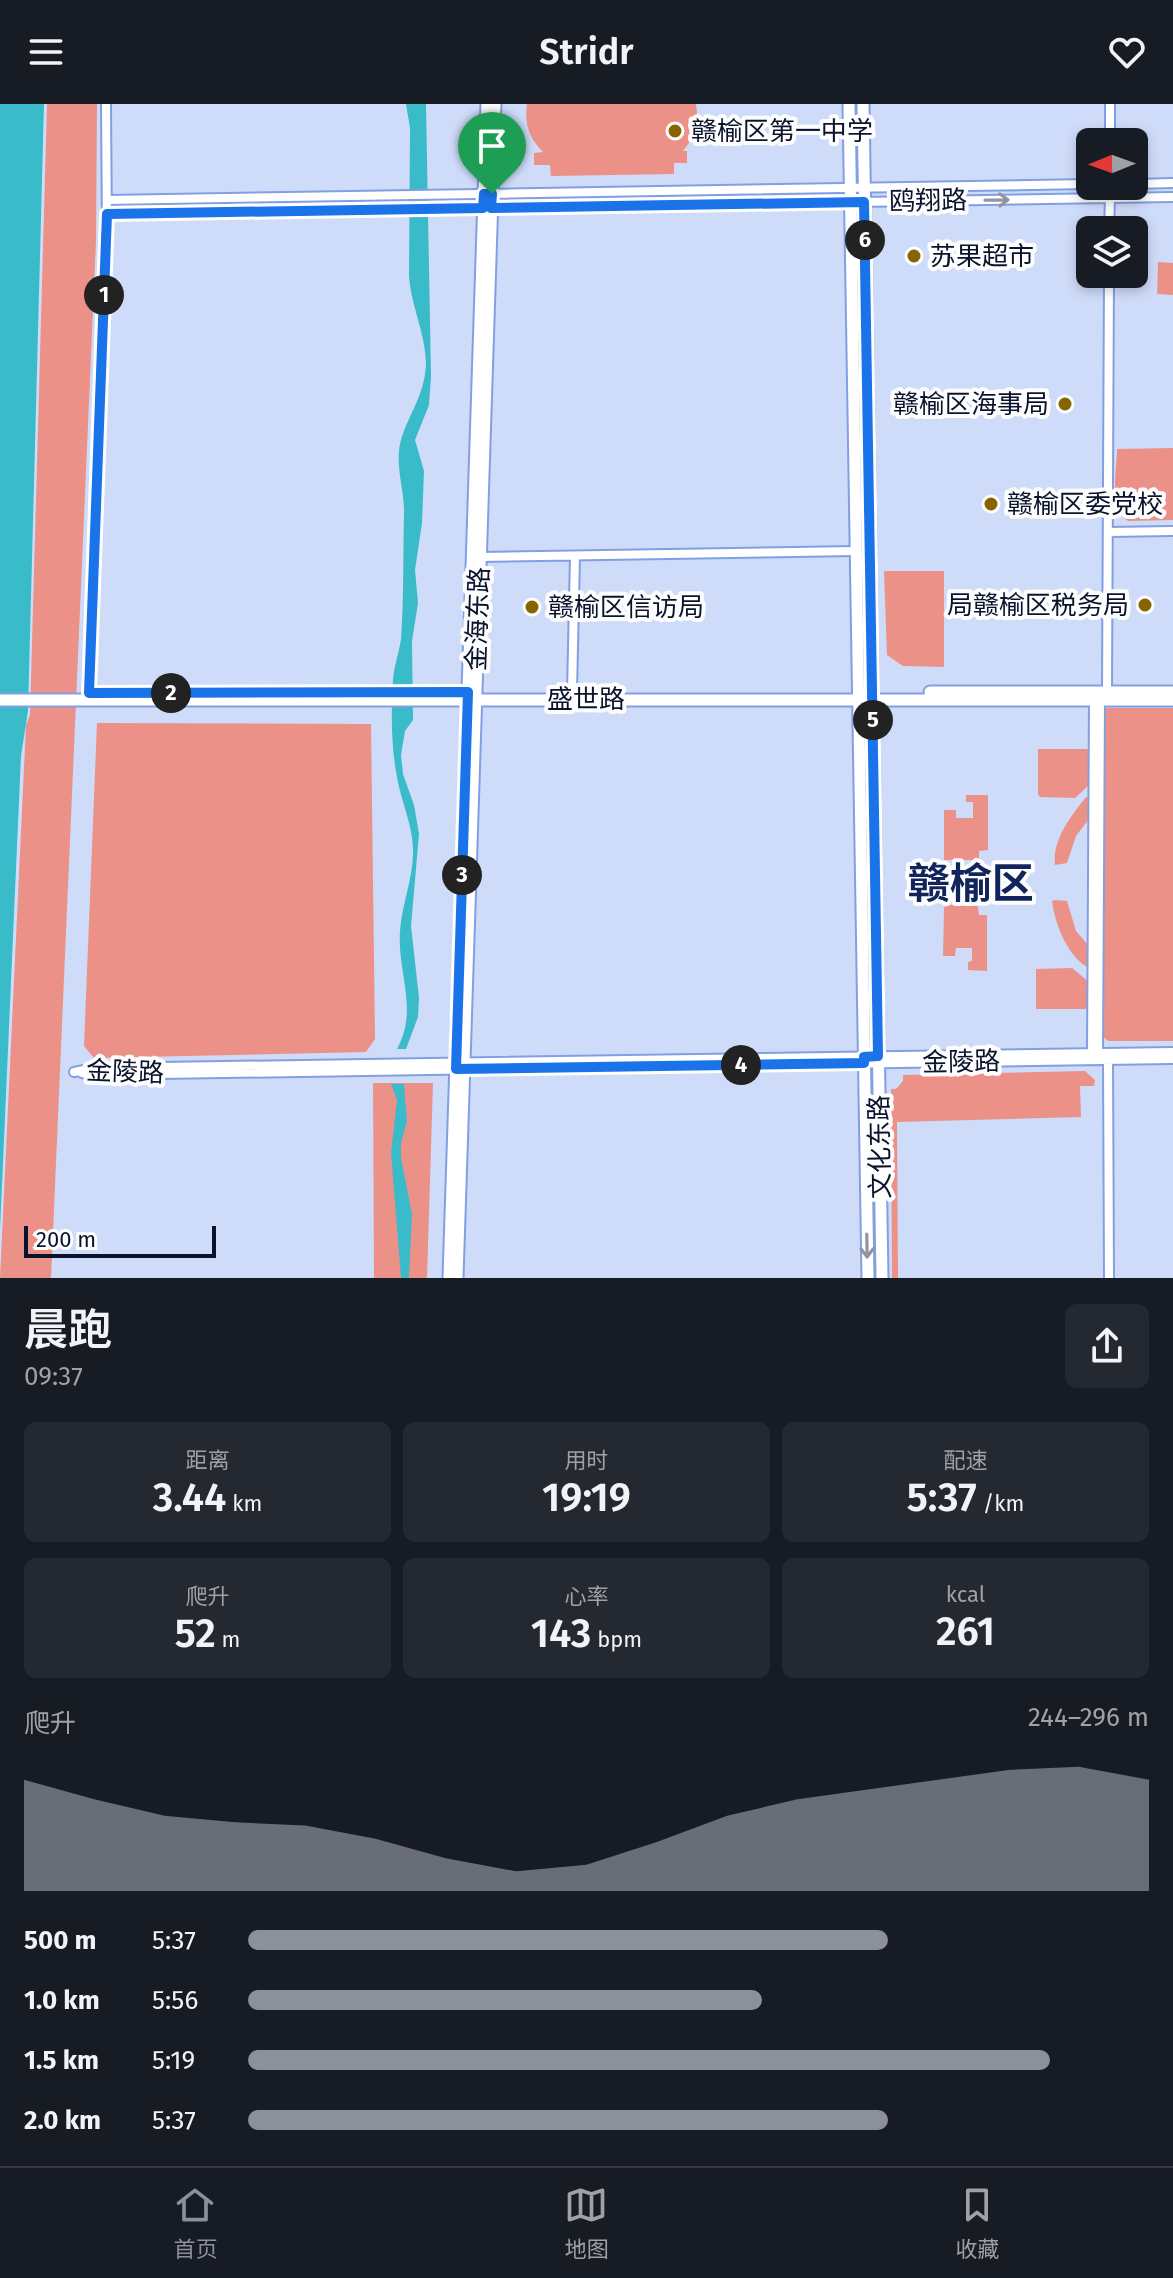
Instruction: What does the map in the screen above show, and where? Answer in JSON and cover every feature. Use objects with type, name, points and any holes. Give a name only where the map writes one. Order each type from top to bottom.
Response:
[{"type":"main road","name":"金海东路","points":[[487,104],[488,194]]},
{"type":"main road","name":"金海东路","points":[[457,1278],[471,696],[487,208],[495,104]]},
{"type":"main road","name":"文化东路","points":[[849,104],[868,1278]]},
{"type":"main road","name":"文化东路","points":[[863,104],[882,1278]]},
{"type":"main road","name":"金海东路","points":[[471,696],[480,557],[487,208]]},
{"type":"main road","name":"盛世路","points":[[0,692],[471,696],[1099,695],[1173,692]]},
{"type":"main road","name":"盛世路","points":[[0,700],[471,696],[572,692],[858,696]]},
{"type":"main road","name":"盛世路","points":[[1099,695],[1173,700]]},
{"type":"main road","name":"金海东路","points":[[449,1278],[460,1066]]},
{"type":"street","points":[[89,693],[107,214],[106,104]]},
{"type":"street","points":[[1110,104],[1110,128]]},
{"type":"street","points":[[1148,184],[1173,183]]},
{"type":"street","name":"鸥翔路","points":[[107,200],[1076,184]]},
{"type":"street","name":"鸥翔路","points":[[1148,197],[1173,197]]},
{"type":"street","name":"鸥翔路","points":[[107,214],[1076,199]]},
{"type":"street","points":[[1095,1056],[1099,695],[1108,532],[1109,288]]},
{"type":"street","points":[[1108,532],[1173,531]]},
{"type":"street","points":[[480,557],[856,551]]},
{"type":"street","points":[[572,692],[575,556]]},
{"type":"street","name":"金陵路","points":[[460,1066],[94,1075],[74,1072],[94,1068],[878,1060],[1173,1052]]},
{"type":"street","name":"金陵路","points":[[1095,1056],[1108,1060],[1173,1059]]},
{"type":"street","points":[[1108,1060],[1109,1278]]},
{"type":"shaded area","points":[[0,104],[44,104],[28,711],[21,756],[0,1230]]},
{"type":"shaded area","points":[[47,104],[97,104],[96,241],[51,1278],[0,1278],[26,725],[30,715]]},
{"type":"shaded area","points":[[406,104],[426,104],[431,376],[429,405],[415,440],[424,471],[422,523],[415,570],[418,603],[412,641],[413,720],[405,731],[401,755],[419,834],[411,926],[419,998],[418,1017],[406,1049],[397,1049],[406,1020],[400,931],[413,848],[397,777],[392,729],[393,680],[401,639],[403,591],[404,511],[399,458],[401,440],[421,390],[426,365],[409,276],[410,128]]},
{"type":"shaded area","points":[[527,104],[696,104],[695,129],[683,151],[687,151],[687,163],[674,163],[674,174],[551,176],[550,165],[534,165],[534,153],[543,152],[529,130]]},
{"type":"shaded area","points":[[1158,262],[1173,263],[1173,295],[1157,294]]},
{"type":"shaded area","points":[[1173,448],[1173,520],[1128,521],[1118,508],[1116,498],[1117,449]]},
{"type":"shaded area","points":[[884,571],[944,571],[944,667],[903,666],[887,655]]},
{"type":"shaded area","points":[[1107,708],[1173,708],[1173,1041],[1108,1041],[1101,1035],[1102,712]]},
{"type":"shaded area","points":[[97,723],[371,724],[375,1039],[366,1052],[94,1058],[84,1046]]},
{"type":"shaded area","points":[[1038,749],[1087,749],[1090,752],[1090,784],[1075,798],[1040,797]]},
{"type":"shaded area","points":[[966,795],[988,795],[988,850],[979,851],[979,860],[944,860],[944,810],[956,810],[956,818],[973,818],[973,802],[966,802]]},
{"type":"shaded area","points":[[1086,797],[1089,798],[1089,819],[1076,836],[1067,863],[1055,865],[1056,846],[1069,820]]},
{"type":"shaded area","points":[[1052,901],[1067,901],[1076,931],[1089,946],[1087,967],[1063,938]]},
{"type":"shaded area","points":[[946,905],[976,905],[979,915],[987,915],[987,971],[968,970],[972,948],[956,948],[955,956],[943,956]]},
{"type":"shaded area","points":[[1072,968],[1089,982],[1089,1006],[1086,1009],[1036,1009],[1036,969]]},
{"type":"shaded area","points":[[1085,1071],[1095,1080],[1094,1086],[1080,1086],[1081,1117],[897,1122],[898,1278],[892,1278],[891,1089],[896,1089],[903,1081],[903,1075]]},
{"type":"shaded area","points":[[373,1083],[433,1083],[427,1278],[374,1278]]},
{"type":"shaded area","points":[[391,1084],[404,1084],[407,1121],[401,1143],[401,1158],[412,1214],[409,1278],[401,1278],[391,1153],[397,1100]]},
{"type":"place","name":"赣榆区第一中学","points":[[675,131]]},
{"type":"place","name":"苏果超市","points":[[914,256]]},
{"type":"place","name":"赣榆区海事局","points":[[1065,404]]},
{"type":"place","name":"赣榆区委党校","points":[[991,504]]},
{"type":"place","name":"局赣榆区税务局","points":[[1145,605]]},
{"type":"place","name":"赣榆区信访局","points":[[532,607]]},
{"type":"district","name":"赣榆区","points":[[971,884]]},
{"type":"route","points":[[484,194],[492,194],[491,208],[864,202],[878,1056],[864,1057],[864,1063],[456,1069],[468,692],[89,693],[107,214],[483,208],[484,194]]}]
